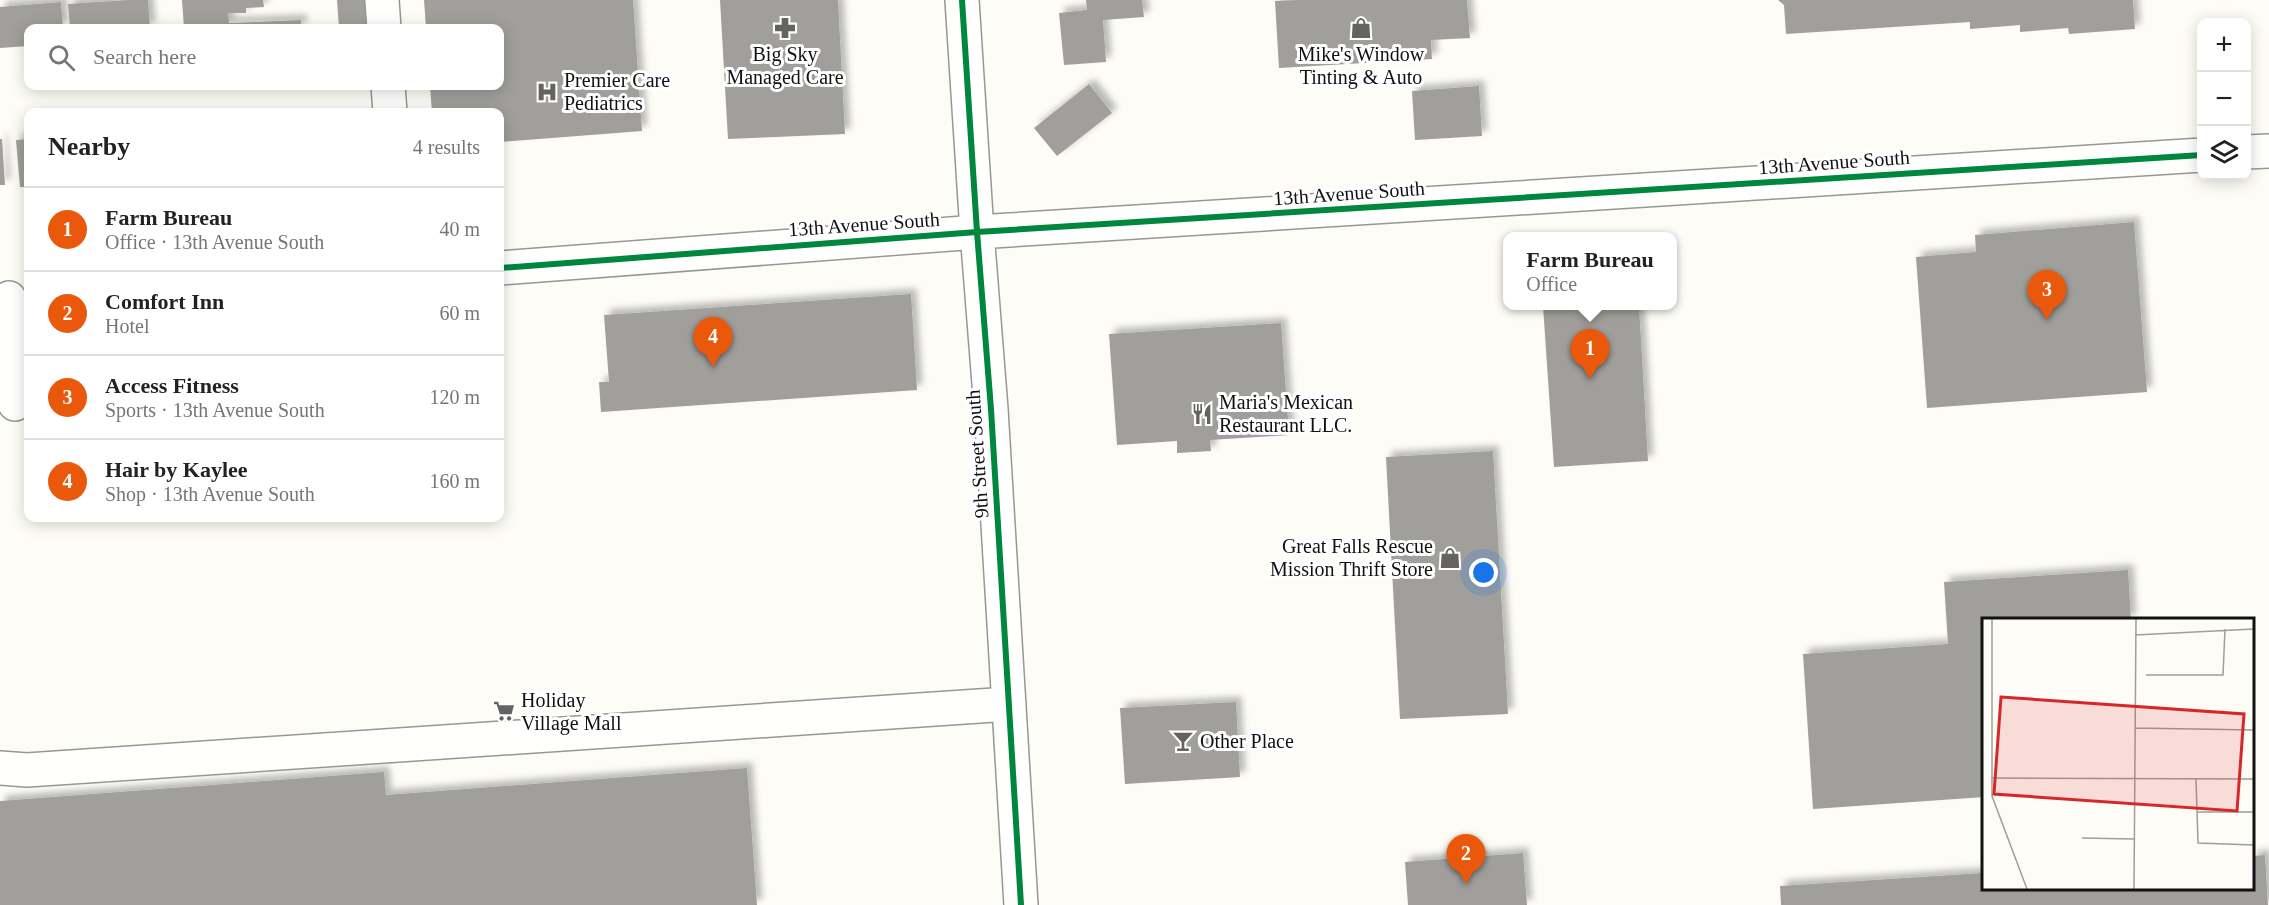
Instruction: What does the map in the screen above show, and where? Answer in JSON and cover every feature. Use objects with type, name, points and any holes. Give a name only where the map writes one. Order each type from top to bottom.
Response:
[{"type":"street","points":[[382,0],[384,24]]},
{"type":"street","name":"9th Street South","points":[[962,0],[991,410],[1021,905]]},
{"type":"street","points":[[388,90],[390,108]]},
{"type":"street","points":[[2251,152],[2269,151]]},
{"type":"street","name":"13th Avenue South","points":[[504,268],[977,232],[2197,155]]},
{"type":"street","points":[[13,298],[15,404]]},
{"type":"street","points":[[0,768],[27,770],[1009,704]]},
{"type":"building","points":[[148,0],[150,24],[70,24],[68,4]]},
{"type":"building","points":[[182,0],[263,0],[264,7],[246,8],[246,13],[228,13],[229,23],[301,20],[301,24],[184,24]]},
{"type":"building","points":[[337,0],[379,0],[381,24],[339,24]]},
{"type":"building","points":[[424,0],[633,0],[642,131],[504,142],[504,108],[432,108],[430,90],[504,90],[504,24],[426,24]]},
{"type":"building","points":[[720,0],[838,0],[845,134],[728,139]]},
{"type":"building","points":[[1086,0],[1142,0],[1144,17],[1103,20],[1106,62],[1064,65],[1059,13],[1087,10]]},
{"type":"building","points":[[1467,0],[1470,38],[1431,40],[1432,59],[1279,68],[1275,1]]},
{"type":"building","points":[[1778,0],[2133,0],[2135,29],[2069,34],[2068,28],[2020,32],[2020,25],[1970,29],[1970,22],[1786,34],[1784,5]]},
{"type":"building","points":[[61,2],[63,24],[24,24],[24,46],[0,48],[0,7]]},
{"type":"building","points":[[1089,84],[1112,113],[1057,156],[1034,128]]},
{"type":"building","points":[[1479,86],[1482,136],[1415,140],[1412,91]]},
{"type":"building","points":[[0,139],[2,139],[5,185],[0,185]]},
{"type":"building","points":[[24,139],[24,187],[20,187],[16,140]]},
{"type":"building","points":[[2134,222],[2147,392],[1927,408],[1916,257],[1976,252],[1975,235]]},
{"type":"building","points":[[911,294],[917,390],[601,412],[599,382],[609,382],[604,315]]},
{"type":"building","points":[[1543,310],[1639,310],[1648,461],[1554,467]]},
{"type":"building","points":[[1281,323],[1289,435],[1210,440],[1211,451],[1177,453],[1177,441],[1117,445],[1109,334]]},
{"type":"building","points":[[1493,451],[1508,714],[1400,719],[1386,457]]},
{"type":"building","points":[[2128,570],[2131,618],[1982,618],[1982,797],[1813,809],[1803,654],[1948,644],[1944,582]]},
{"type":"building","points":[[1236,702],[1240,777],[1125,784],[1120,708]]},
{"type":"building","points":[[747,768],[757,905],[0,905],[0,801],[384,772],[386,795]]},
{"type":"building","points":[[1523,853],[1527,905],[1408,905],[1405,862]]},
{"type":"building","points":[[2265,855],[2268,905],[1781,905],[1780,886],[1982,873],[1982,890],[2254,890],[2254,856]]},
{"type":"cycle path","points":[[962,0],[991,409],[1021,905]]},
{"type":"cycle path","points":[[504,268],[977,232],[2197,155]]},
{"type":"place","name":"Big Sky Managed Care","points":[[785,28]]},
{"type":"place","name":"Mike's Window Tinting & Auto","points":[[1361,28]]},
{"type":"place","name":"Premier Care Pediatrics","points":[[547,92]]},
{"type":"place","name":"Access Fitness","points":[[2047,320]]},
{"type":"place","name":"Hair by Kaylee","points":[[713,367]]},
{"type":"place","name":"Farm Bureau","points":[[1590,379]]},
{"type":"place","name":"Maria's Mexican Restaurant LLC.","points":[[1202,414]]},
{"type":"place","name":"Great Falls Rescue Mission Thrift Store","points":[[1450,558]]},
{"type":"place","name":"Holiday Village Mall","points":[[504,711]]},
{"type":"place","name":"Other Place","points":[[1183,741]]},
{"type":"place","name":"Comfort Inn","points":[[1466,884]]}]
